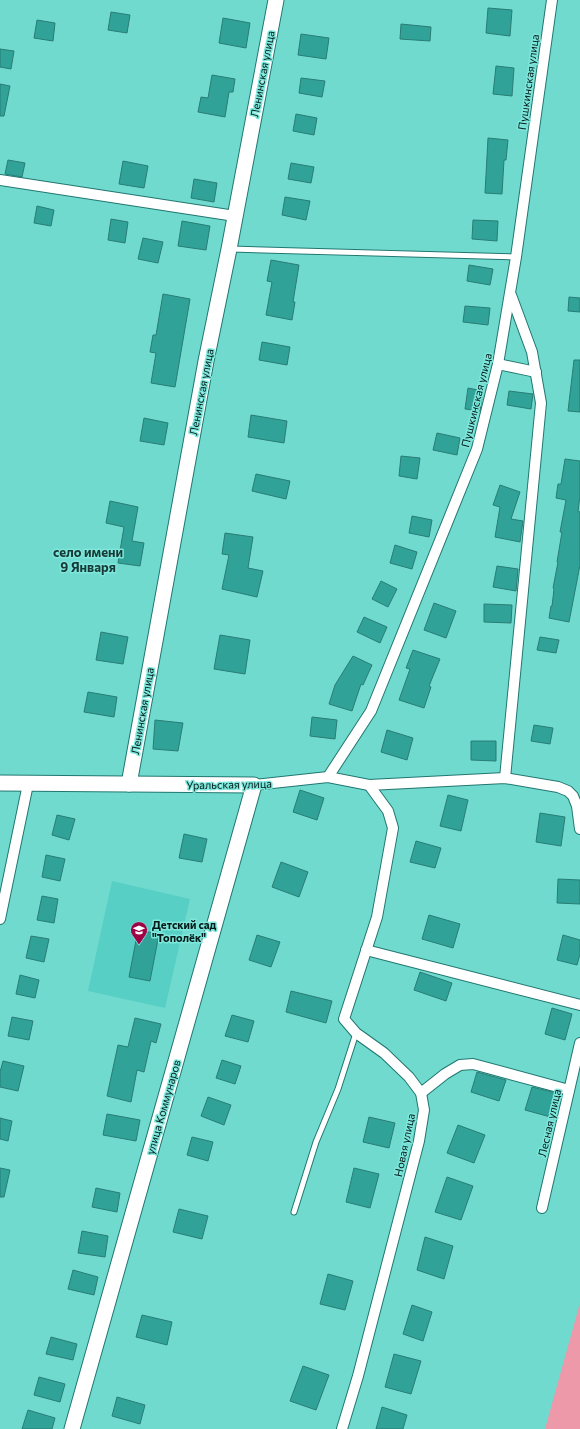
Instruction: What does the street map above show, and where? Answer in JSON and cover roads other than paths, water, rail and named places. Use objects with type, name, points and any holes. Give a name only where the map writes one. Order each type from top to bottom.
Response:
[{"type":"street","name":"Ленинская улица","points":[[129,784],[206,361],[229,249],[276,0]]},
{"type":"street","name":"Пушкинская улица","points":[[328,777],[371,711],[477,449],[498,364],[510,293],[552,0]]},
{"type":"street","points":[[0,180],[235,216]]},
{"type":"street","points":[[510,293],[532,352],[541,403],[505,778],[558,787],[568,791],[573,796],[577,806],[580,829]]},
{"type":"street","points":[[498,364],[536,372]]},
{"type":"street","name":"Уральская улица","points":[[0,783],[254,785],[328,777],[369,785],[505,778]]},
{"type":"street","points":[[0,918],[28,784]]},
{"type":"street","name":"улица Коммунаров","points":[[72,1429],[254,785]]},
{"type":"street","name":"Новая улица","points":[[342,1429],[358,1376],[419,1141],[424,1110],[421,1093],[410,1076],[384,1053],[356,1033],[344,1019],[377,917],[393,828],[388,811],[369,785]]},
{"type":"street","points":[[366,950],[580,1005]]},
{"type":"street","name":"Лесная улица","points":[[542,1208],[580,1043]]},
{"type":"street","points":[[421,1093],[445,1074],[460,1065],[473,1064],[569,1090]]},
{"type":"lane","points":[[229,249],[516,257]]},
{"type":"lane","points":[[294,1212],[316,1142],[338,1089],[356,1033]]},
{"type":"place","name":"Детский сад \"Тополёк\"","points":[[139,945]]},
{"type":"district","name":"село имени 9 Января","points":[[88,560]]}]
